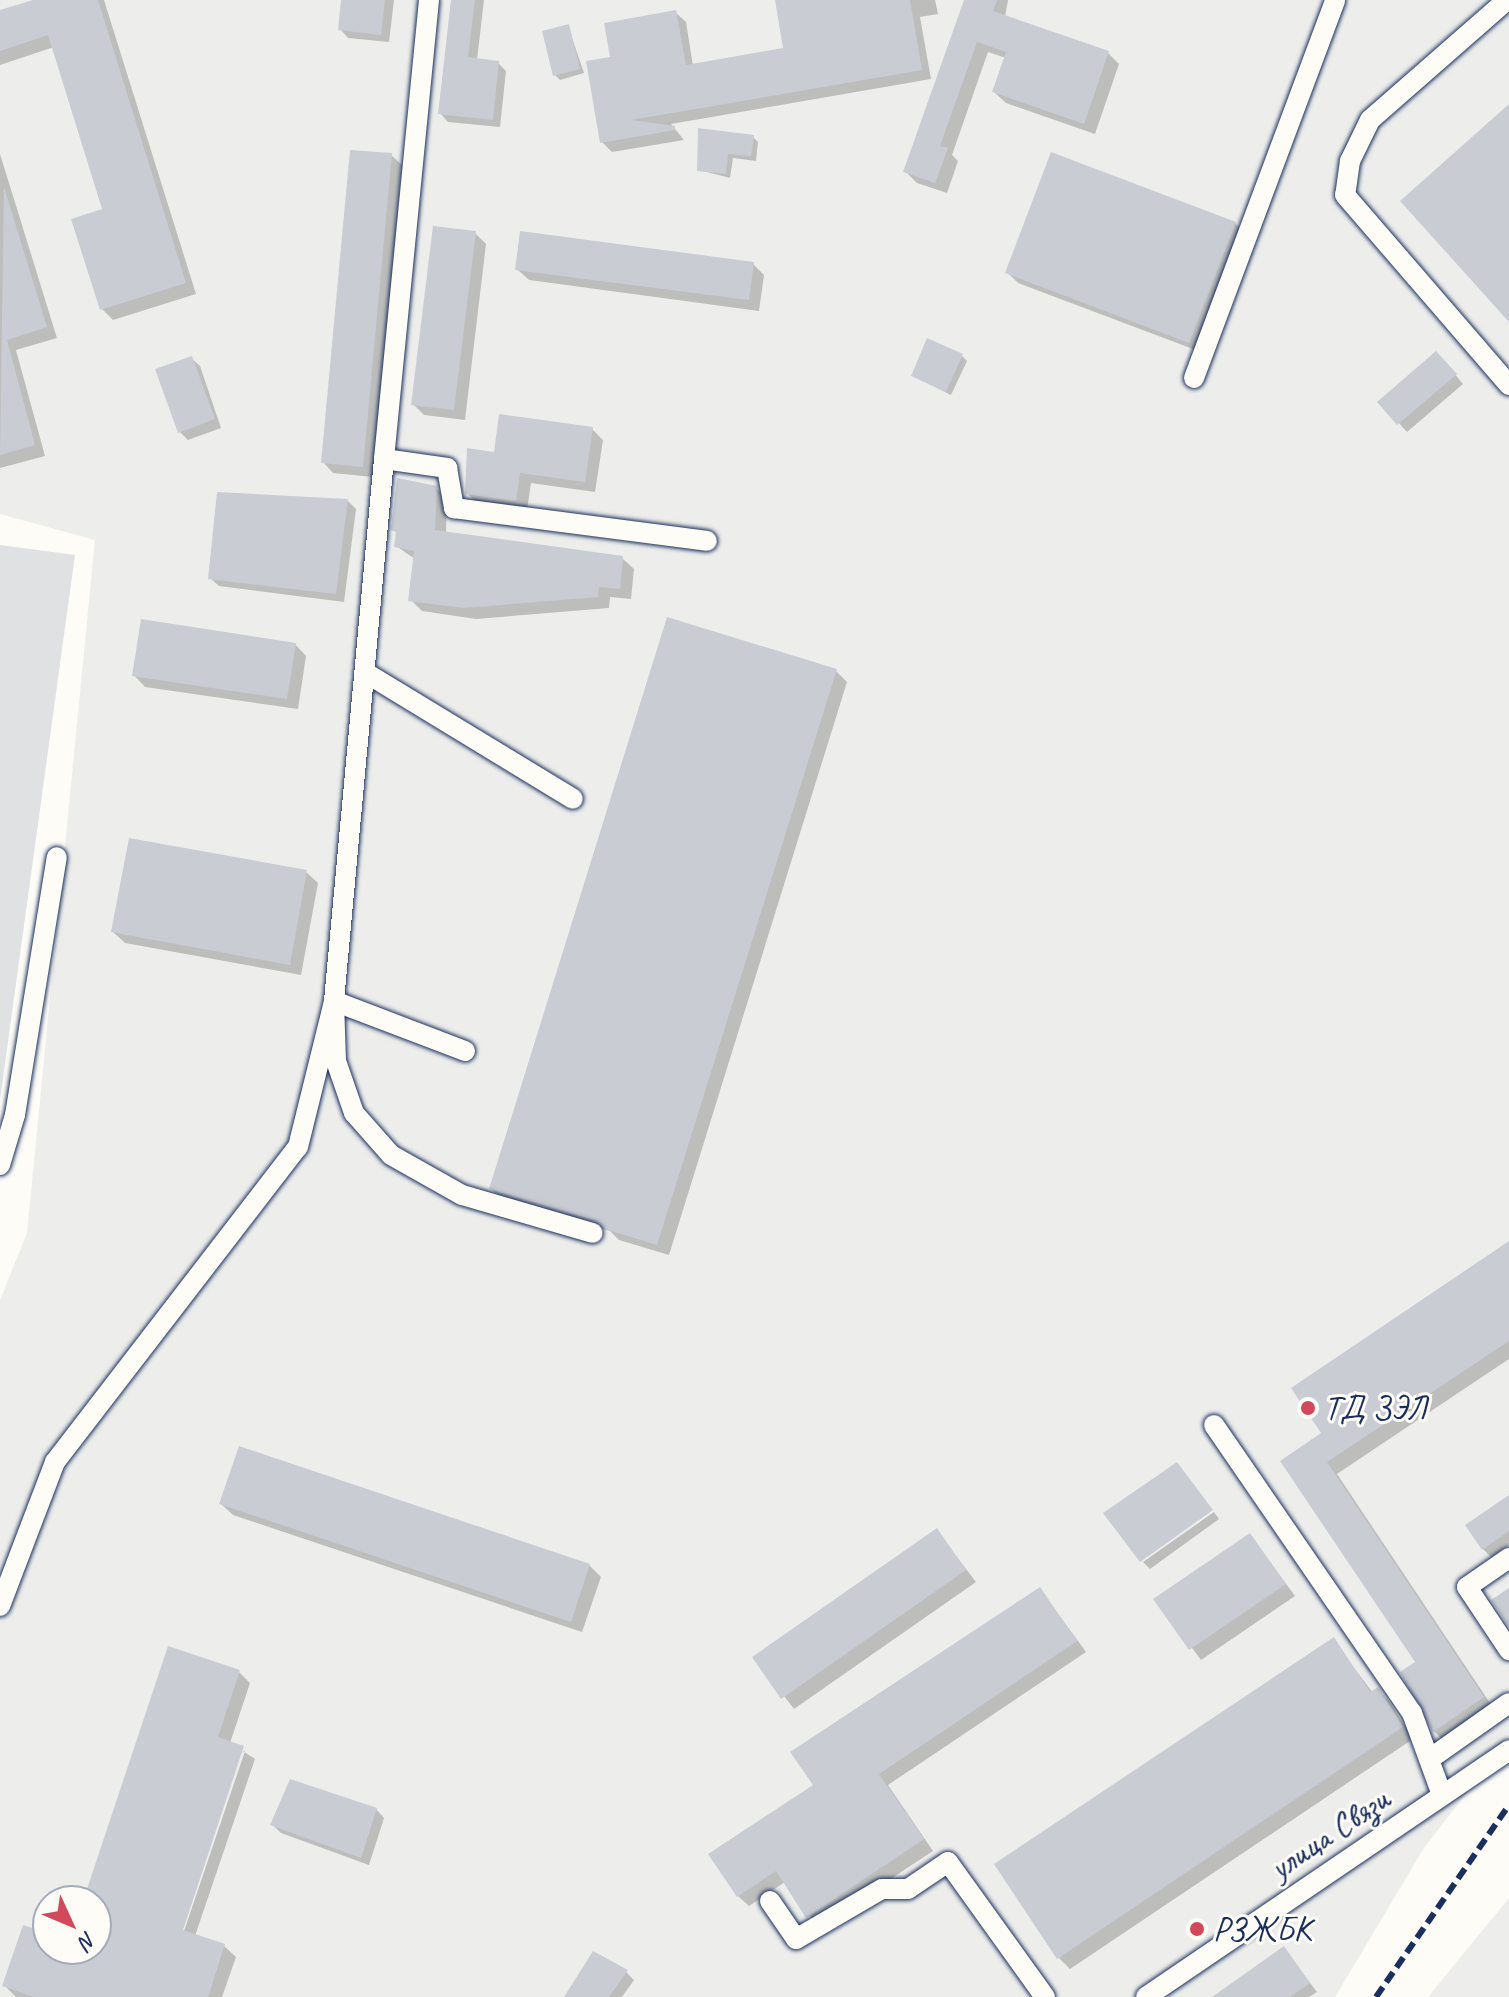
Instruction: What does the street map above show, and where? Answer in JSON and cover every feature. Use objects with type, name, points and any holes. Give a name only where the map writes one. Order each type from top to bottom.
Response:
[{"type":"street","points":[[429,0],[334,1001],[336,1061],[354,1113],[391,1155],[462,1195],[593,1233]]},
{"type":"street","points":[[1194,378],[1335,0]]},
{"type":"street","points":[[1507,0],[1370,120],[1350,161],[1345,195],[1509,385]]},
{"type":"street","points":[[384,459],[447,468],[454,508],[707,541]]},
{"type":"street","points":[[366,673],[573,799]]},
{"type":"street","points":[[0,1165],[15,1115],[57,857]]},
{"type":"street","points":[[334,1001],[465,1051]]},
{"type":"street","points":[[0,1606],[55,1462],[298,1147],[334,1001]]},
{"type":"street","points":[[1214,1425],[1412,1713],[1442,1795]]},
{"type":"street","points":[[1509,1558],[1467,1587],[1509,1650]]},
{"type":"street","points":[[1431,1758],[1509,1703]]},
{"type":"street","name":"улица Связи","points":[[1146,1997],[1509,1750]]},
{"type":"street","points":[[770,1901],[796,1939],[882,1889],[908,1889],[948,1862],[1045,1997]]},
{"type":"shaded area","points":[[0,0],[1509,0],[1509,1738],[1424,1848],[1335,1997],[0,1997],[0,1300],[27,1233],[95,540],[0,514]]},
{"type":"shaded area","points":[[0,545],[75,555],[0,1100]]},
{"type":"shaded area","points":[[1509,1898],[1509,1997],[1428,1997]]},
{"type":"building","points":[[33,0],[98,0],[186,283],[100,310],[71,219],[102,209],[48,35],[0,51],[0,10]]},
{"type":"building","points":[[341,0],[385,0],[381,35],[338,30]]},
{"type":"building","points":[[451,0],[475,0],[468,57],[499,61],[493,120],[438,114]]},
{"type":"building","points":[[775,0],[910,0],[922,70],[631,120],[675,126],[675,130],[600,143],[586,61],[610,57],[604,23],[676,10],[686,65],[783,48]]},
{"type":"building","points":[[964,0],[997,0],[993,11],[1109,51],[1084,124],[992,92],[1006,52],[977,42],[940,146],[948,148],[935,183],[903,172]]},
{"type":"building","points":[[569,24],[580,69],[553,76],[542,31]]},
{"type":"building","points":[[1509,104],[1509,322],[1400,201]]},
{"type":"building","points":[[698,128],[754,135],[751,156],[728,154],[726,174],[697,171]]},
{"type":"building","points":[[350,150],[392,153],[363,467],[321,463]]},
{"type":"building","points":[[1051,152],[1236,222],[1189,343],[1005,273]]},
{"type":"building","points":[[4,187],[47,327],[7,340],[35,445],[0,455]]},
{"type":"building","points":[[433,226],[476,231],[454,410],[411,405]]},
{"type":"building","points":[[520,231],[754,262],[749,300],[515,270]]},
{"type":"building","points":[[927,338],[963,354],[946,392],[911,376]]},
{"type":"building","points":[[1436,351],[1457,374],[1397,425],[1377,402]]},
{"type":"building","points":[[192,356],[215,419],[178,433],[155,369]]},
{"type":"building","points":[[499,414],[593,427],[585,482],[520,473],[516,501],[465,494],[467,448],[494,452]]},
{"type":"building","points":[[397,478],[437,486],[435,530],[623,556],[620,589],[599,587],[598,597],[463,608],[408,601],[414,551],[394,547],[396,532],[391,530]]},
{"type":"building","points":[[217,492],[348,499],[336,594],[208,579]]},
{"type":"building","points":[[667,617],[837,669],[657,1245],[605,1229],[597,1221],[489,1189]]},
{"type":"building","points":[[141,619],[296,643],[287,699],[132,676]]},
{"type":"building","points":[[129,838],[307,870],[290,965],[111,932]]},
{"type":"building","points":[[1509,1241],[1509,1341],[1327,1462],[1484,1697],[1433,1732],[1400,1672],[1415,1662],[1280,1461],[1321,1433],[1291,1388]]},
{"type":"building","points":[[239,1446],[590,1564],[571,1622],[219,1504]]},
{"type":"building","points":[[1177,1462],[1213,1510],[1140,1562],[1103,1513]]},
{"type":"building","points":[[1509,1495],[1509,1531],[1482,1550],[1465,1525]]},
{"type":"building","points":[[937,1528],[966,1570],[781,1699],[752,1657]]},
{"type":"building","points":[[1250,1533],[1286,1584],[1189,1650],[1153,1599]]},
{"type":"building","points":[[1040,1587],[1077,1641],[879,1774],[924,1839],[806,1918],[776,1871],[737,1897],[708,1854],[813,1785],[790,1752]]},
{"type":"building","points":[[1509,1588],[1509,1627],[1491,1600]]},
{"type":"building","points":[[1334,1637],[1370,1692],[1378,1687],[1403,1727],[1057,1959],[994,1864]]},
{"type":"building","points":[[168,1646],[240,1670],[218,1737],[244,1746],[183,1930],[225,1944],[208,1997],[34,1997],[2,1986],[23,1925],[32,1928],[32,1965],[112,1965],[112,1885],[88,1885]]},
{"type":"building","points":[[290,1779],[377,1808],[361,1858],[270,1825]]},
{"type":"building","points":[[1284,1946],[1310,1983],[1290,1997],[1212,1997]]},
{"type":"building","points":[[593,1951],[628,1970],[609,1997],[564,1997]]},
{"type":"railway","points":[[1376,1997],[1509,1805]]},
{"type":"place","name":"ТД ЗЭЛ","points":[[1308,1408]]},
{"type":"place","name":"РЗЖБК","points":[[1197,1929]]}]
